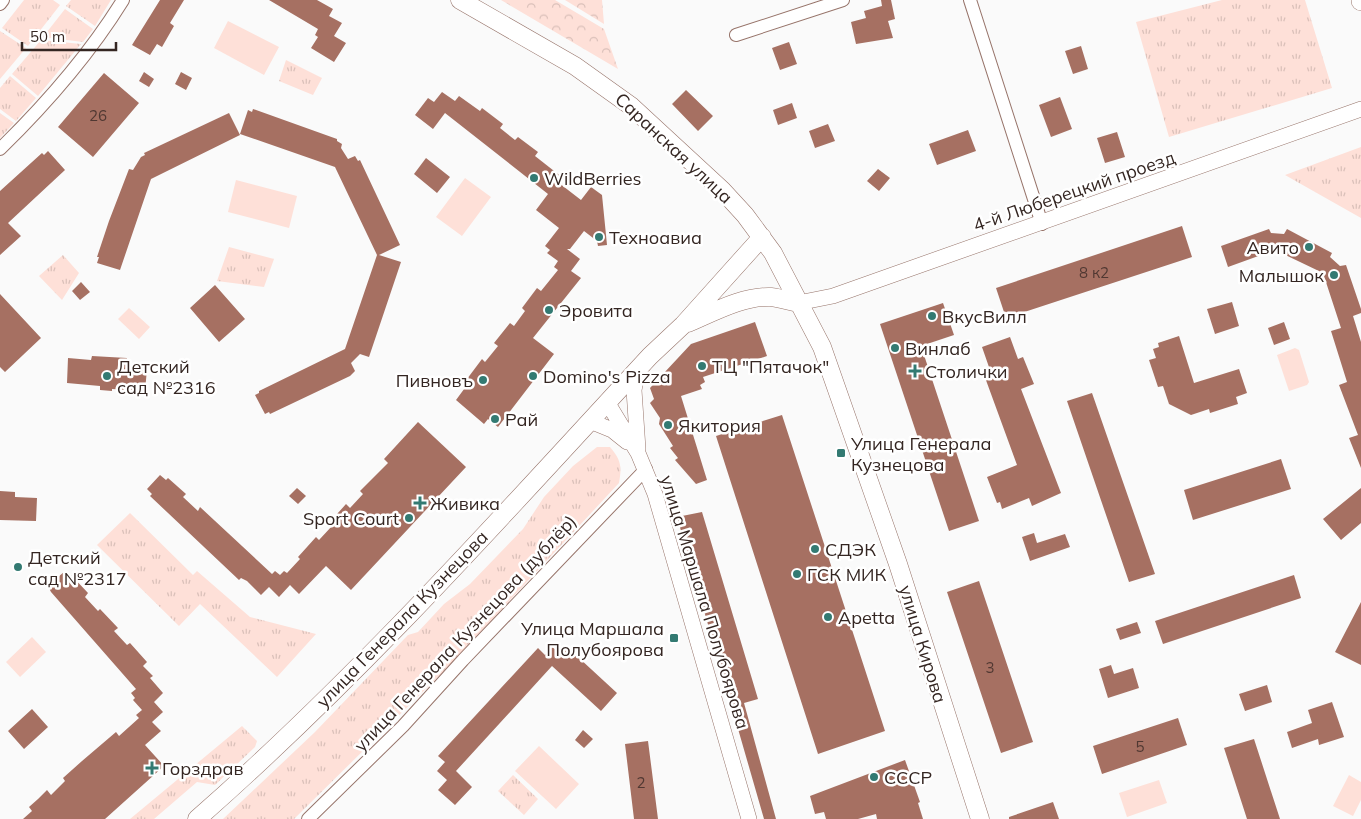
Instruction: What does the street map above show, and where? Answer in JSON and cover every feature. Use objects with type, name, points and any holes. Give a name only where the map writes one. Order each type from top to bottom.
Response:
[{"type":"main road","name":"Саранская улица","points":[[460,0],[576,66],[624,100],[722,190],[762,237],[773,253],[798,303]]},
{"type":"main road","name":"улица Генерала Кузнецова","points":[[197,819],[275,748],[369,657],[638,369],[683,325],[762,237]]},
{"type":"main road","name":"улица Генерала Кузнецова","points":[[683,325],[739,302],[755,298],[771,297],[798,303]]},
{"type":"main road","name":"улица Кирова","points":[[798,303],[826,356],[898,564],[980,819]]},
{"type":"street","points":[[0,4],[3,0]]},
{"type":"street","points":[[0,149],[31,119],[102,33],[123,0]]},
{"type":"street","points":[[736,35],[843,0]]},
{"type":"street","points":[[970,0],[1042,224]]},
{"type":"street","name":"4-й Люберецкий проезд","points":[[798,303],[833,296],[1042,224],[1361,110]]},
{"type":"street","points":[[638,369],[634,390],[638,452]]},
{"type":"street","name":"улица Маршала Полубоярова","points":[[607,402],[638,452],[646,469],[749,819]]},
{"type":"street","points":[[590,421],[612,430],[638,452]]},
{"type":"street","name":"улица Генерала Кузнецова (дублёр)","points":[[308,819],[403,726],[462,660],[646,469]]},
{"type":"green space","points":[[24,0],[53,0],[60,5],[28,46],[2,28]]},
{"type":"green space","points":[[71,0],[111,0],[95,26],[66,6]]},
{"type":"green space","points":[[501,0],[555,0],[604,29],[618,69]]},
{"type":"green space","points":[[565,0],[602,0],[604,24]]},
{"type":"green space","points":[[1222,0],[1305,0],[1332,88],[1169,137],[1136,22]]},
{"type":"green space","points":[[65,9],[93,29],[83,42],[43,37]]},
{"type":"green space","points":[[228,21],[279,47],[264,75],[214,48]]},
{"type":"green space","points":[[0,31],[26,48],[0,79]]},
{"type":"green space","points":[[41,40],[81,44],[38,96],[12,74]]},
{"type":"green space","points":[[286,60],[322,78],[313,95],[279,81]]},
{"type":"green space","points":[[10,76],[36,98],[16,121],[0,109],[0,88]]},
{"type":"green space","points":[[0,113],[14,123],[0,138]]},
{"type":"green space","points":[[1361,147],[1361,218],[1285,175]]},
{"type":"green space","points":[[465,178],[491,197],[462,236],[436,217]]},
{"type":"green space","points":[[236,180],[297,196],[289,228],[228,212]]},
{"type":"green space","points":[[229,247],[274,259],[264,287],[217,281]]},
{"type":"green space","points":[[63,255],[79,273],[62,300],[39,276]]},
{"type":"green space","points":[[129,308],[150,327],[139,339],[118,319]]},
{"type":"green space","points":[[1295,348],[1299,350],[1309,382],[1307,385],[1289,391],[1277,355]]},
{"type":"green space","points":[[597,447],[610,447],[616,456],[620,468],[619,483],[446,669],[294,819],[223,819],[315,732],[408,635],[418,632],[444,604],[470,584],[523,529],[544,497],[573,466]]},
{"type":"green space","points":[[130,513],[193,575],[197,571],[250,617],[316,634],[277,677],[200,604],[179,626],[97,545]]},
{"type":"green space","points":[[32,637],[46,652],[20,677],[6,662]]},
{"type":"green space","points":[[242,726],[257,741],[255,747],[215,785],[197,782],[154,819],[130,819]]},
{"type":"green space","points":[[539,746],[579,784],[556,809],[515,771]]},
{"type":"green space","points":[[513,775],[538,799],[524,815],[498,791]]},
{"type":"green space","points":[[1349,775],[1361,782],[1361,800],[1353,816],[1333,806]]},
{"type":"green space","points":[[1159,780],[1167,803],[1127,817],[1119,793]]},
{"type":"building","points":[[160,0],[184,0],[170,23],[174,26],[162,47],[157,44],[150,55],[132,45]]},
{"type":"building","points":[[269,0],[317,0],[333,9],[329,16],[342,23],[334,36],[346,43],[334,62],[311,48],[318,37],[315,35],[318,29]]},
{"type":"building","points":[[881,0],[891,0],[895,19],[888,21],[893,38],[856,44],[851,22],[866,18],[864,11],[882,6]]},
{"type":"building","points":[[789,42],[797,64],[780,70],[772,48]]},
{"type":"building","points":[[1081,46],[1088,69],[1073,74],[1065,51]]},
{"type":"building","points":[[144,72],[154,79],[149,87],[139,81]]},
{"type":"building","points":[[181,72],[192,78],[186,90],[175,84]]},
{"type":"building","points":[[104,73],[139,103],[93,157],[58,127]]},
{"type":"building","points":[[686,90],[713,116],[698,131],[672,104]]},
{"type":"building","points":[[442,92],[455,101],[459,96],[480,111],[482,108],[503,124],[500,128],[515,140],[518,137],[538,152],[535,156],[563,178],[559,183],[581,200],[591,187],[602,195],[607,245],[598,246],[597,241],[584,231],[570,249],[567,249],[580,259],[571,271],[581,278],[533,338],[554,354],[498,427],[488,419],[484,424],[456,400],[470,381],[467,379],[482,359],[485,362],[498,346],[494,343],[510,323],[514,326],[525,311],[522,308],[537,288],[541,291],[558,270],[554,267],[558,261],[547,253],[550,250],[545,246],[559,228],[536,210],[548,194],[445,113],[433,129],[415,115],[428,98],[434,102]]},
{"type":"building","points":[[1060,97],[1072,129],[1051,137],[1039,105]]},
{"type":"building","points":[[792,103],[797,118],[778,125],[773,110]]},
{"type":"building","points":[[253,109],[337,139],[342,144],[341,148],[348,159],[355,156],[358,161],[360,160],[400,245],[379,255],[401,262],[369,357],[360,354],[351,363],[355,371],[350,376],[270,414],[269,412],[265,414],[255,395],[259,391],[345,349],[377,255],[335,167],[240,134],[248,110],[252,112]]},
{"type":"building","points":[[229,113],[240,135],[151,179],[120,270],[97,263],[99,257],[97,257],[109,221],[129,169],[133,170],[141,157],[145,155],[144,153]]},
{"type":"building","points":[[828,124],[835,141],[815,148],[809,131]]},
{"type":"building","points":[[968,130],[976,151],[937,165],[929,144]]},
{"type":"building","points":[[1117,132],[1125,157],[1105,163],[1097,138]]},
{"type":"building","points":[[48,151],[65,170],[8,223],[21,236],[0,255],[0,191],[42,153],[44,155]]},
{"type":"building","points":[[426,158],[450,177],[437,193],[414,174]]},
{"type":"building","points":[[878,169],[890,178],[879,191],[867,181]]},
{"type":"building","points":[[1182,226],[1192,257],[1006,318],[996,288]]},
{"type":"building","points":[[1269,229],[1271,233],[1284,234],[1287,229],[1332,253],[1330,257],[1340,266],[1346,265],[1361,309],[1361,313],[1353,316],[1361,342],[1361,468],[1349,438],[1358,435],[1339,385],[1347,382],[1331,331],[1341,328],[1323,273],[1275,250],[1228,267],[1221,246]]},
{"type":"building","points":[[81,282],[90,292],[80,300],[72,291]]},
{"type":"building","points":[[215,285],[245,319],[219,342],[190,308]]},
{"type":"building","points":[[0,294],[41,338],[5,372],[0,367]]},
{"type":"building","points":[[1232,302],[1239,326],[1215,334],[1207,309]]},
{"type":"building","points":[[943,303],[954,335],[921,346],[979,521],[949,531],[880,324]]},
{"type":"building","name":"ТЦ \"Пятачок\"","points":[[755,322],[767,356],[703,377],[705,382],[700,385],[702,389],[681,396],[707,480],[696,484],[675,460],[678,458],[670,448],[673,446],[659,424],[660,418],[650,403],[654,399],[650,388],[691,344]]},
{"type":"building","points":[[1284,322],[1290,339],[1274,345],[1268,328]]},
{"type":"building","points":[[1179,336],[1194,383],[1239,369],[1247,393],[1236,397],[1238,404],[1210,413],[1209,409],[1191,415],[1169,404],[1163,386],[1158,387],[1149,360],[1156,358],[1153,349],[1159,347],[1158,343]]},
{"type":"building","points":[[1010,337],[1018,359],[1023,357],[1034,384],[1021,389],[1061,493],[1032,506],[1029,498],[1002,509],[1000,502],[997,503],[987,477],[1017,465],[983,372],[990,370],[982,347]]},
{"type":"building","name":"Детский сад №2316","points":[[92,356],[127,358],[127,367],[147,369],[145,391],[100,390],[100,386],[67,383],[68,358],[91,360]]},
{"type":"building","points":[[1092,393],[1155,574],[1129,582],[1067,401]]},
{"type":"building","name":"ГСК МИК","points":[[782,415],[885,731],[818,754],[716,436]]},
{"type":"building","points":[[418,422],[466,467],[351,590],[326,566],[299,594],[290,585],[279,597],[269,587],[261,595],[247,581],[241,578],[239,580],[150,496],[152,494],[147,489],[160,475],[166,480],[168,478],[186,494],[183,497],[198,511],[200,507],[272,574],[275,571],[280,575],[284,571],[287,573],[316,537],[319,540],[332,526],[329,523],[346,504],[350,508],[363,494],[360,491],[388,463],[384,459]]},
{"type":"building","points":[[1281,459],[1291,489],[1193,520],[1184,490]]},
{"type":"building","points":[[297,488],[306,496],[298,504],[289,496]]},
{"type":"building","points":[[1361,488],[1361,523],[1341,540],[1323,519]]},
{"type":"building","points":[[0,491],[15,492],[15,497],[37,498],[36,521],[0,520]]},
{"type":"building","points":[[702,512],[758,699],[744,703],[776,819],[764,819],[677,517]]},
{"type":"building","points":[[1034,533],[1037,543],[1065,534],[1070,547],[1030,561],[1022,537]]},
{"type":"building","points":[[65,571],[88,593],[85,597],[98,611],[100,609],[118,628],[114,631],[127,645],[130,643],[147,662],[143,666],[153,676],[150,678],[163,693],[154,702],[163,712],[152,722],[161,731],[145,745],[164,766],[105,819],[23,819],[32,811],[29,807],[47,790],[51,795],[65,781],[63,778],[116,732],[119,736],[139,718],[136,715],[142,710],[133,700],[135,698],[131,693],[136,689],[51,592],[48,586]]},
{"type":"building","points":[[1294,575],[1301,598],[1163,644],[1155,621]]},
{"type":"building","points":[[979,581],[1033,742],[1001,753],[947,592]]},
{"type":"building","points":[[1361,602],[1361,665],[1335,652]]},
{"type":"building","points":[[1137,622],[1141,633],[1120,640],[1116,629]]},
{"type":"building","points":[[566,646],[617,693],[601,711],[552,666],[456,771],[472,787],[455,805],[438,790],[447,780],[437,771],[445,762],[438,756],[538,648],[545,655],[552,647],[560,653]]},
{"type":"building","points":[[1111,665],[1114,674],[1133,668],[1139,688],[1108,698],[1099,669]]},
{"type":"building","points":[[1267,685],[1272,702],[1245,711],[1239,694]]},
{"type":"building","points":[[1332,702],[1344,737],[1319,745],[1318,739],[1292,748],[1287,732],[1312,723],[1308,710]]},
{"type":"building","points":[[32,709],[48,727],[24,749],[8,731]]},
{"type":"building","points":[[1178,718],[1187,745],[1102,774],[1093,746]]},
{"type":"building","points":[[583,730],[593,739],[584,748],[575,740]]},
{"type":"building","points":[[1254,739],[1280,819],[1247,819],[1224,748]]},
{"type":"building","points":[[648,741],[658,819],[634,819],[625,744]]},
{"type":"building","points":[[905,760],[920,802],[918,803],[923,819],[877,819],[876,814],[858,819],[826,819],[824,812],[815,814],[810,796]]},
{"type":"building","points":[[1053,802],[1059,819],[1009,819],[1009,817]]},
{"type":"place","name":"WildBerries","points":[[534,178]]},
{"type":"place","name":"Техноавиа","points":[[599,237]]},
{"type":"place","name":"Авито","points":[[1309,247]]},
{"type":"place","name":"Малышок","points":[[1334,275]]},
{"type":"place","name":"Эровита","points":[[549,310]]},
{"type":"place","name":"ВкусВилл","points":[[932,316]]},
{"type":"place","name":"Винлаб","points":[[895,348]]},
{"type":"place","name":"ТЦ \"Пятачок\"","points":[[702,366]]},
{"type":"place","name":"Столички","points":[[915,371]]},
{"type":"place","name":"Детский сад №2316","points":[[107,376]]},
{"type":"place","name":"Domino's Pizza","points":[[533,376]]},
{"type":"place","name":"Пивновъ","points":[[483,380]]},
{"type":"place","name":"Рай","points":[[495,419]]},
{"type":"place","name":"Якитория","points":[[668,425]]},
{"type":"place","name":"Улица Генерала Кузнецова","points":[[841,453]]},
{"type":"place","name":"Живика","points":[[420,503]]},
{"type":"place","name":"Sport Court","points":[[409,518]]},
{"type":"place","name":"СДЭК","points":[[815,549]]},
{"type":"place","name":"Детский сад №2317","points":[[18,567]]},
{"type":"place","name":"ГСК МИК","points":[[797,574]]},
{"type":"place","name":"Apetta","points":[[828,617]]},
{"type":"place","name":"Улица Маршала Полубоярова","points":[[674,638]]},
{"type":"place","name":"Горздрав","points":[[152,768]]},
{"type":"place","name":"СССР","points":[[874,777]]}]
